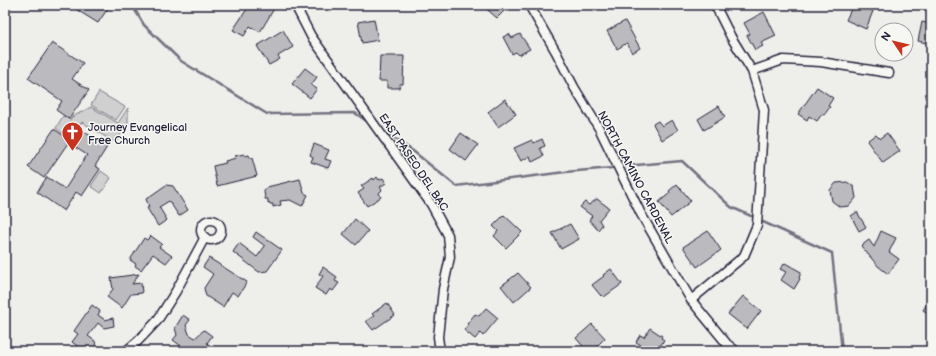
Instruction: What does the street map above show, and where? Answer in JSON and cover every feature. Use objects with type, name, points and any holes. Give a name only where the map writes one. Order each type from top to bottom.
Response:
[{"type":"street","name":"EAST PASEO DEL BAC","points":[[295,5],[311,36],[431,204],[448,235],[450,257],[443,291],[439,332],[440,351]]},
{"type":"street","name":"NORTH CAMINO CARDENAL","points":[[529,5],[574,87],[600,130],[641,214],[691,300],[727,344],[736,351]]},
{"type":"street","points":[[691,300],[744,256],[757,225],[764,110],[752,71],[731,37],[716,5]]},
{"type":"street","points":[[752,71],[783,60],[821,62],[889,73]]},
{"type":"street","points":[[126,351],[157,321],[176,291],[205,237]]},
{"type":"shaded area","points":[[99,92],[125,107],[116,120],[91,105]]},
{"type":"shaded area","points":[[91,107],[118,123],[128,108],[128,124],[117,140],[112,141],[82,122],[70,139],[56,128],[63,116],[70,120],[72,117]]},
{"type":"shaded area","points":[[101,171],[111,178],[101,193],[91,186]]},
{"type":"building","points":[[80,5],[110,5],[98,23],[77,10]]},
{"type":"building","points":[[240,5],[272,5],[275,7],[260,32],[250,26],[244,36],[233,30],[247,9]]},
{"type":"building","points":[[482,5],[514,5],[507,12],[505,10],[497,18]]},
{"type":"building","points":[[853,5],[859,5],[873,11],[866,29],[846,20]]},
{"type":"building","points":[[764,12],[776,36],[761,43],[763,46],[755,50],[747,35],[750,34],[744,23]]},
{"type":"building","points":[[374,19],[378,40],[362,43],[358,22]]},
{"type":"building","points":[[625,21],[640,48],[632,53],[627,43],[617,49],[607,31]]},
{"type":"building","points":[[922,22],[931,24],[931,44],[918,41]]},
{"type":"building","points":[[283,30],[293,47],[278,56],[280,59],[269,65],[257,46]]},
{"type":"building","points":[[509,34],[512,38],[520,34],[530,49],[519,55],[516,52],[512,54],[503,37]]},
{"type":"building","points":[[52,43],[83,63],[72,79],[89,90],[69,119],[56,110],[62,101],[28,78]]},
{"type":"building","points":[[380,56],[404,56],[403,84],[400,84],[399,88],[387,88],[387,81],[379,81]]},
{"type":"building","points":[[305,68],[317,77],[311,85],[317,89],[310,98],[292,84]]},
{"type":"building","points":[[817,87],[833,98],[828,106],[830,107],[817,121],[809,116],[807,120],[798,114]]},
{"type":"building","points":[[505,99],[516,114],[498,127],[488,112]]},
{"type":"building","points":[[719,106],[725,117],[704,130],[698,119]]},
{"type":"building","points":[[672,120],[678,130],[662,140],[653,124],[658,121],[662,126]]},
{"type":"building","points":[[54,129],[70,140],[44,178],[28,167]]},
{"type":"building","points":[[80,129],[107,147],[95,166],[100,169],[82,196],[76,192],[64,211],[37,192],[47,177],[65,189],[87,155],[70,144]]},
{"type":"building","points":[[461,133],[478,145],[466,161],[450,149]]},
{"type":"building","points":[[887,133],[900,151],[883,163],[867,141],[876,134],[880,138]]},
{"type":"building","points":[[542,139],[545,146],[540,148],[544,156],[532,162],[530,156],[521,161],[514,148],[532,140],[534,143]]},
{"type":"building","points":[[314,144],[329,150],[325,159],[331,161],[328,168],[311,162],[313,157],[310,155]]},
{"type":"building","points":[[244,154],[245,156],[249,155],[250,158],[252,158],[257,176],[217,186],[213,166],[226,163],[225,161],[236,158],[235,156]]},
{"type":"building","points":[[377,177],[379,180],[383,178],[386,183],[380,187],[382,190],[379,193],[381,197],[367,206],[358,193],[364,189],[361,186]]},
{"type":"building","points":[[300,179],[304,193],[308,195],[302,206],[290,200],[280,201],[281,205],[273,207],[273,204],[268,203],[268,199],[265,199],[264,191],[267,187]]},
{"type":"building","points":[[847,182],[854,187],[856,198],[849,206],[840,207],[832,201],[830,190],[836,183]]},
{"type":"building","points":[[677,184],[691,201],[671,217],[659,202],[670,193],[669,191]]},
{"type":"building","points":[[166,185],[173,186],[188,210],[179,216],[169,201],[159,207],[167,220],[158,226],[147,208],[149,207],[146,199]]},
{"type":"building","points":[[597,199],[609,208],[599,220],[602,225],[598,230],[589,220],[592,216],[580,207],[585,202],[589,205]]},
{"type":"building","points":[[857,212],[866,227],[859,231],[851,216]]},
{"type":"building","points":[[504,215],[522,232],[506,248],[494,236],[498,231],[493,226]]},
{"type":"building","points":[[355,219],[368,231],[356,245],[343,234]]},
{"type":"building","points":[[570,224],[579,239],[561,249],[552,233]]},
{"type":"building","points":[[708,231],[721,250],[697,267],[683,247]]},
{"type":"building","points":[[881,231],[896,238],[889,252],[899,259],[888,274],[878,266],[861,246],[869,240],[874,247]]},
{"type":"building","points":[[256,232],[282,250],[267,271],[259,272],[233,252],[239,243],[257,257],[265,246],[253,237]]},
{"type":"building","points":[[151,236],[162,244],[159,247],[172,256],[166,263],[153,254],[141,270],[130,260],[144,238],[147,240]]},
{"type":"building","points":[[209,258],[247,282],[238,296],[232,292],[223,307],[206,296],[204,288],[213,274],[203,267]]},
{"type":"building","points":[[785,263],[801,272],[800,279],[794,289],[781,280],[786,272],[780,269]]},
{"type":"building","points":[[323,267],[337,277],[335,281],[339,283],[333,291],[330,289],[326,295],[315,288],[323,276],[319,274]]},
{"type":"building","points":[[611,269],[622,284],[604,297],[602,295],[601,296],[592,285]]},
{"type":"building","points":[[518,273],[531,287],[514,302],[501,286]]},
{"type":"building","points":[[139,274],[132,284],[141,283],[142,293],[131,294],[122,308],[107,297],[113,289],[111,278]]},
{"type":"building","points":[[743,296],[761,311],[747,329],[728,314]]},
{"type":"building","points":[[387,303],[395,315],[373,330],[366,321],[374,316],[372,314]]},
{"type":"building","points":[[927,304],[931,307],[931,315],[923,310]]},
{"type":"building","points":[[92,305],[100,311],[98,315],[105,320],[113,318],[114,326],[104,328],[98,323],[88,336],[95,341],[97,351],[86,351],[85,347],[80,348],[72,342],[78,334],[74,331]]},
{"type":"building","points":[[486,308],[498,318],[483,336],[480,333],[475,339],[464,330],[475,314],[479,316]]},
{"type":"building","points":[[183,315],[190,320],[186,325],[189,334],[195,338],[204,330],[212,336],[207,343],[212,347],[210,351],[188,351],[173,340],[177,335],[175,328]]},
{"type":"building","points":[[592,324],[605,338],[592,351],[587,351],[576,338]]},
{"type":"building","points":[[650,328],[662,336],[661,338],[664,340],[657,351],[650,351],[636,342],[640,335],[644,337]]},
{"type":"waterway","points":[[132,5],[144,25],[181,61],[267,114],[355,113],[368,122]]},
{"type":"waterway","points":[[383,131],[413,151],[456,186],[565,172],[612,168]]},
{"type":"waterway","points":[[625,166],[682,161],[731,207],[751,216]]},
{"type":"waterway","points":[[763,222],[832,253],[842,351]]},
{"type":"place","name":"Journey Evangelical Free Church","points":[[73,152]]}]
